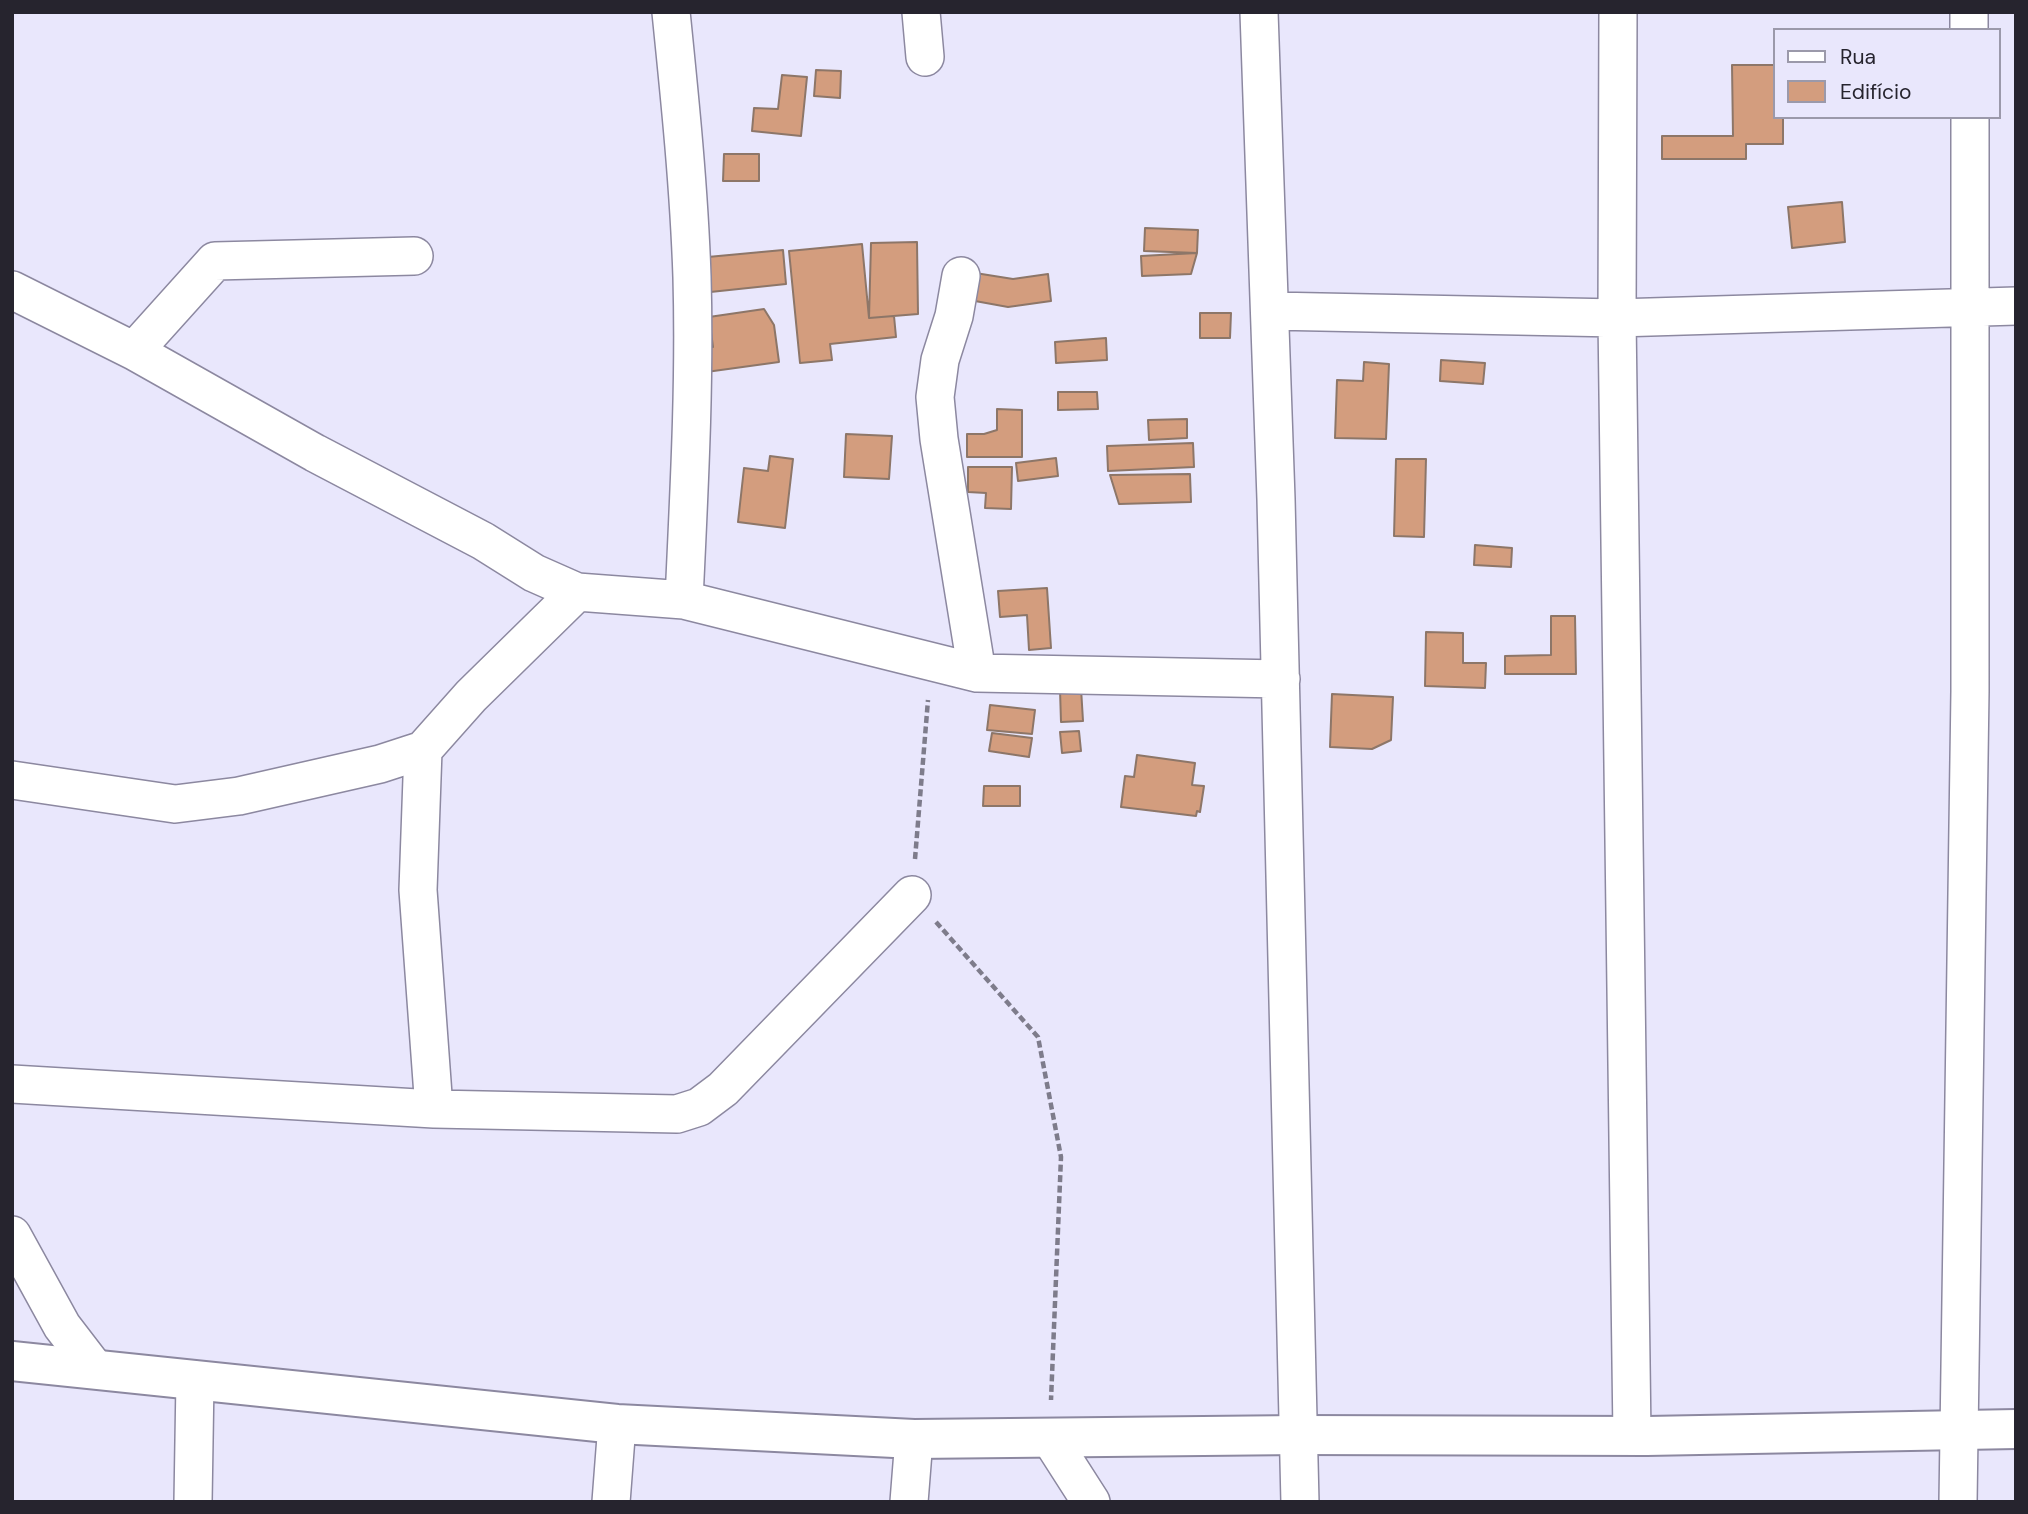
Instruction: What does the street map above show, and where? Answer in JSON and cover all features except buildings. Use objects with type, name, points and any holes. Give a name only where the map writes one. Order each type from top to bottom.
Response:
[{"type":"street","points":[[671,12],[692,276],[691,442],[684,600]]},
{"type":"street","points":[[921,12],[925,57]]},
{"type":"street","points":[[1259,12],[1271,311],[1300,1502]]},
{"type":"street","points":[[1618,12],[1617,318],[1632,1436]]},
{"type":"street","points":[[1958,1502],[1970,705],[1970,119]]},
{"type":"street","points":[[134,351],[215,261],[414,256]]},
{"type":"street","points":[[961,276],[954,316],[940,360],[935,397],[939,439],[977,673]]},
{"type":"street","points":[[12,290],[134,351],[315,453],[483,541],[534,573],[577,592],[684,600],[977,673],[1281,679]]},
{"type":"street","points":[[1271,311],[1617,318],[2016,306]]},
{"type":"street","points":[[12,780],[175,804],[206,802],[380,764],[423,750],[471,696],[577,592]]},
{"type":"street","points":[[423,750],[418,890],[434,1109]]},
{"type":"street","points":[[12,1084],[434,1109],[677,1114],[699,1107],[723,1089],[912,895]]},
{"type":"street","points":[[12,1235],[62,1326],[95,1369]]},
{"type":"street","points":[[12,1361],[617,1424],[914,1439],[1299,1435],[1632,1436],[2016,1429]]},
{"type":"street","points":[[193,1502],[195,1380]]},
{"type":"street","points":[[611,1502],[617,1424]]},
{"type":"street","points":[[1050,1438],[1091,1502]]},
{"type":"street","points":[[909,1502],[914,1439]]},
{"type":"path","points":[[931,661],[912,895],[1038,1037],[1061,1157],[1050,1438]]}]
